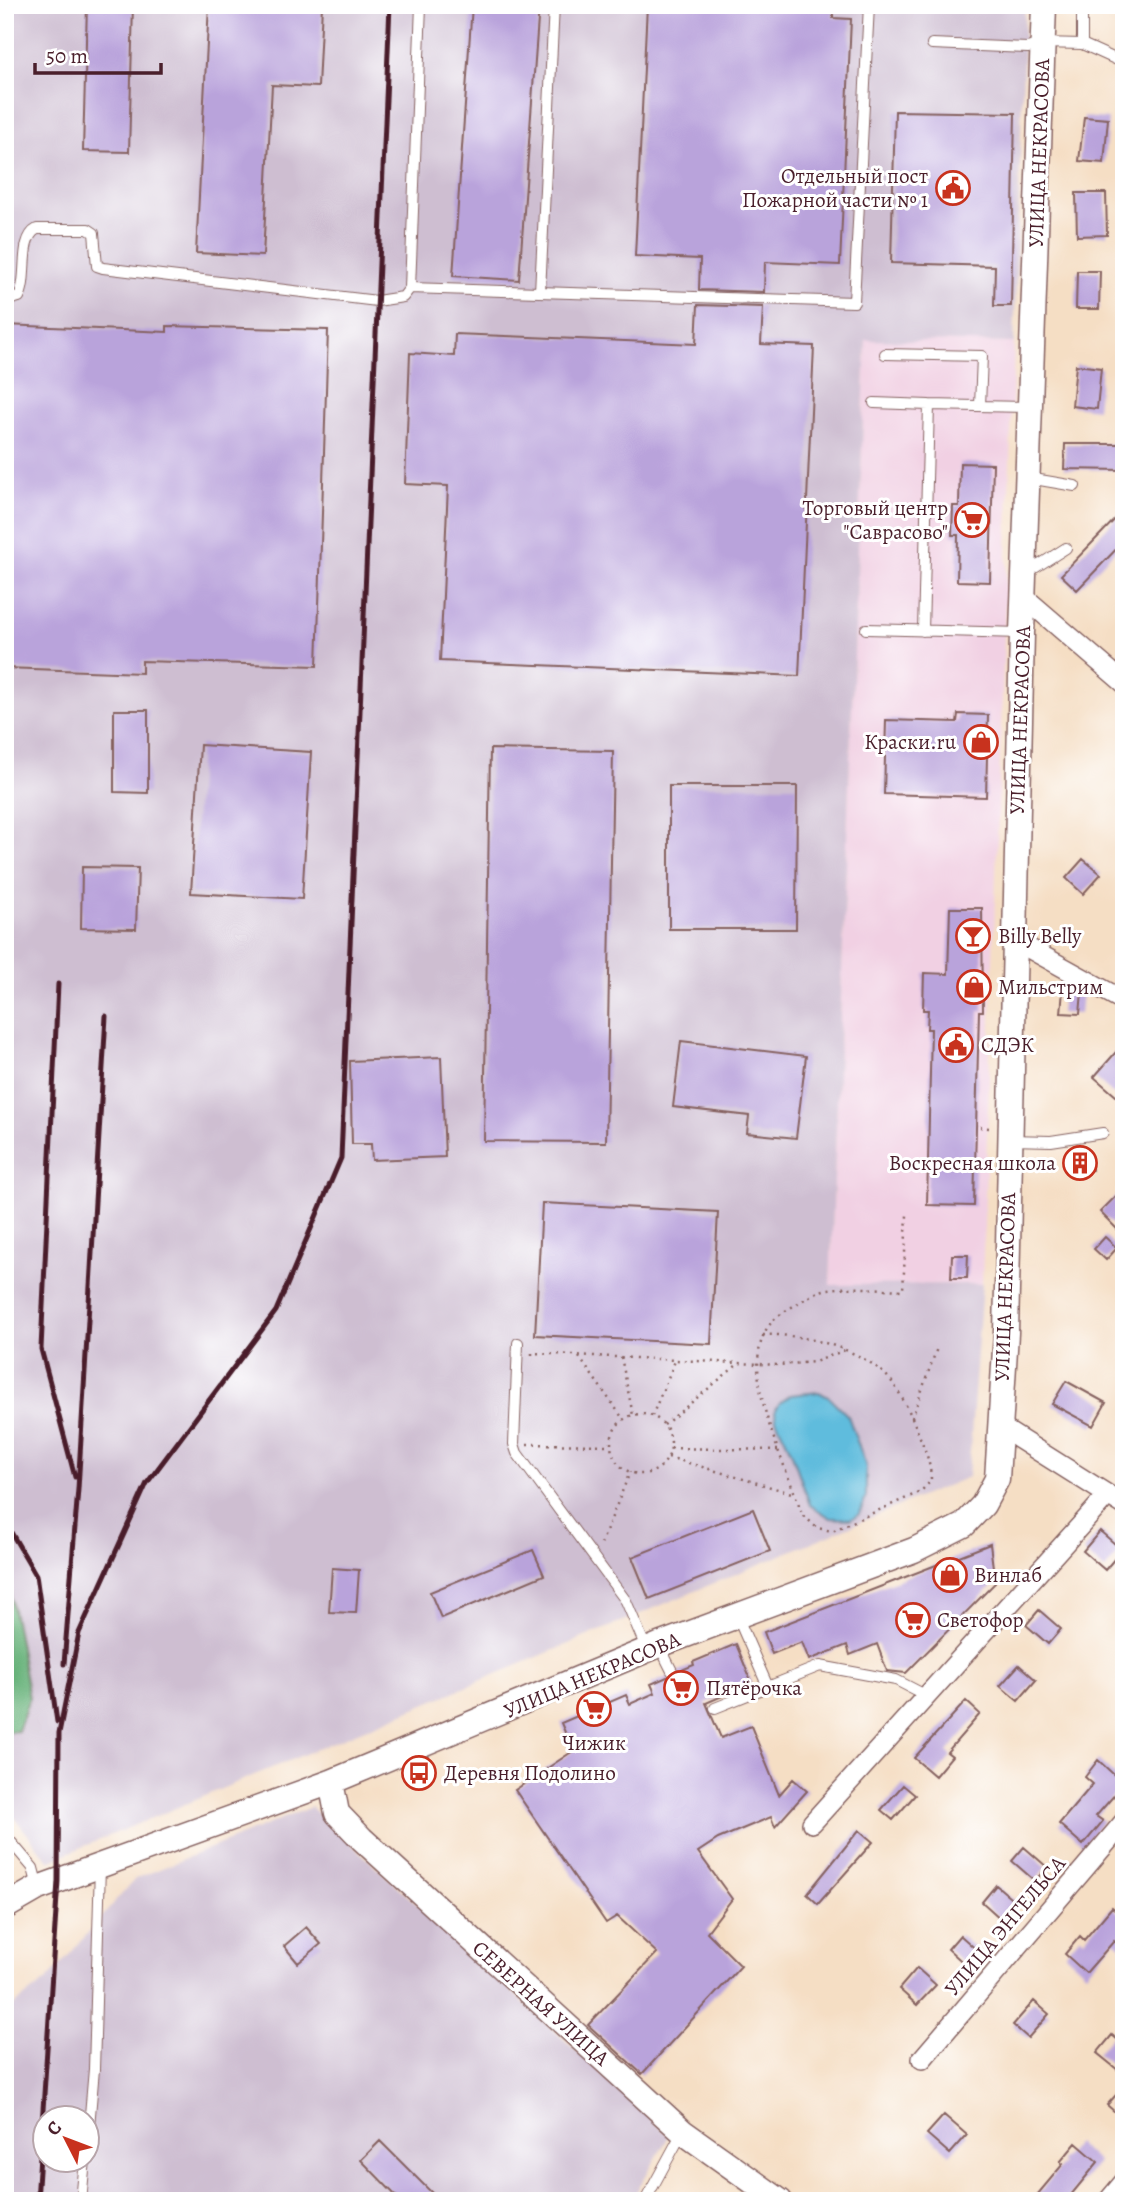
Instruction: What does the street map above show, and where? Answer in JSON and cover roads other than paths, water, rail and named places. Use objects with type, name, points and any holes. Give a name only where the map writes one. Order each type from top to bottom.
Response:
[{"type":"street","name":"УЛИЦА НЕКРАСОВА","points":[[5,1907],[38,1888],[331,1782],[653,1648],[914,1550],[964,1525],[983,1505],[997,1479],[1006,1333],[1022,633],[1044,5]]},
{"type":"street","points":[[1024,597],[1121,674]]},
{"type":"street","points":[[1014,940],[1124,1001]]},
{"type":"street","points":[[813,1823],[927,1696],[1116,1500],[999,1426]]},
{"type":"street","name":"СЕВЕРНАЯ УЛИЦА","points":[[331,1782],[337,1813],[362,1839],[683,2132],[780,2201]]},
{"type":"street","name":"УЛИЦА ЭНГЕЛЬСА","points":[[922,2059],[1124,1822]]},
{"type":"street","points":[[1108,2201],[1124,2182]]},
{"type":"lane","points":[[5,301],[19,297],[23,289],[28,238],[37,229],[88,229],[94,233],[97,266],[103,268],[169,279],[388,301],[403,298],[410,288],[421,5]]},
{"type":"lane","points":[[540,292],[554,5]]},
{"type":"lane","points":[[410,288],[854,302],[869,5]]},
{"type":"lane","points":[[1082,5],[1082,44]]},
{"type":"lane","points":[[932,44],[1028,48],[1042,43],[1082,44],[1124,63]]},
{"type":"lane","points":[[885,354],[982,356],[980,406]]},
{"type":"lane","points":[[874,403],[1030,407]]},
{"type":"lane","points":[[923,631],[929,405]]},
{"type":"lane","points":[[1028,478],[1074,486]]},
{"type":"lane","points":[[1025,570],[1033,569],[1066,548]]},
{"type":"lane","points":[[866,629],[1022,633]]},
{"type":"lane","points":[[1010,1140],[1051,1141],[1103,1133]]},
{"type":"lane","points":[[518,1343],[514,1444],[523,1464],[596,1558],[626,1601],[653,1648],[672,1671]]},
{"type":"lane","points":[[737,1616],[768,1687]]},
{"type":"lane","points":[[715,1709],[820,1666],[896,1680],[927,1696]]},
{"type":"lane","points":[[5,1835],[33,1868],[38,1888]]},
{"type":"lane","points":[[91,2104],[100,1864]]},
{"type":"lane","points":[[645,2201],[683,2132]]},
{"type":"lane","points":[[82,2201],[84,2174]]},
{"type":"water","points":[[819,1392],[830,1398],[848,1416],[866,1466],[866,1498],[859,1514],[851,1519],[831,1518],[810,1505],[791,1451],[776,1420],[775,1411],[780,1403],[791,1395]]},
{"type":"railway","points":[[37,2201],[58,1881],[59,1733],[79,1633],[147,1483],[276,1311],[341,1158],[390,5]]},
{"type":"railway","points":[[58,984],[41,1349],[75,1477]]},
{"type":"railway","points":[[64,1664],[78,1489],[106,1016]]},
{"type":"railway","points":[[5,1522],[36,1575],[57,1722]]},
{"type":"place","name":"Отдельный пост Пожарной части № 1","points":[[953,188]]},
{"type":"place","name":"Торговый центр \"Саврасово\"","points":[[972,520]]},
{"type":"place","name":"Краски.ru","points":[[981,742]]},
{"type":"place","name":"Billy Belly","points":[[973,936]]},
{"type":"place","name":"Мильстрим","points":[[974,987]]},
{"type":"place","name":"СДЭК","points":[[956,1045]]},
{"type":"place","name":"Воскресная школа","points":[[1080,1163]]},
{"type":"place","name":"Винлаб","points":[[950,1575]]},
{"type":"place","name":"Светофор","points":[[913,1620]]},
{"type":"place","name":"Пятёрочка","points":[[681,1688]]},
{"type":"place","name":"Чижик","points":[[594,1709]]},
{"type":"place","name":"Деревня Подолино","points":[[419,1773]]}]
